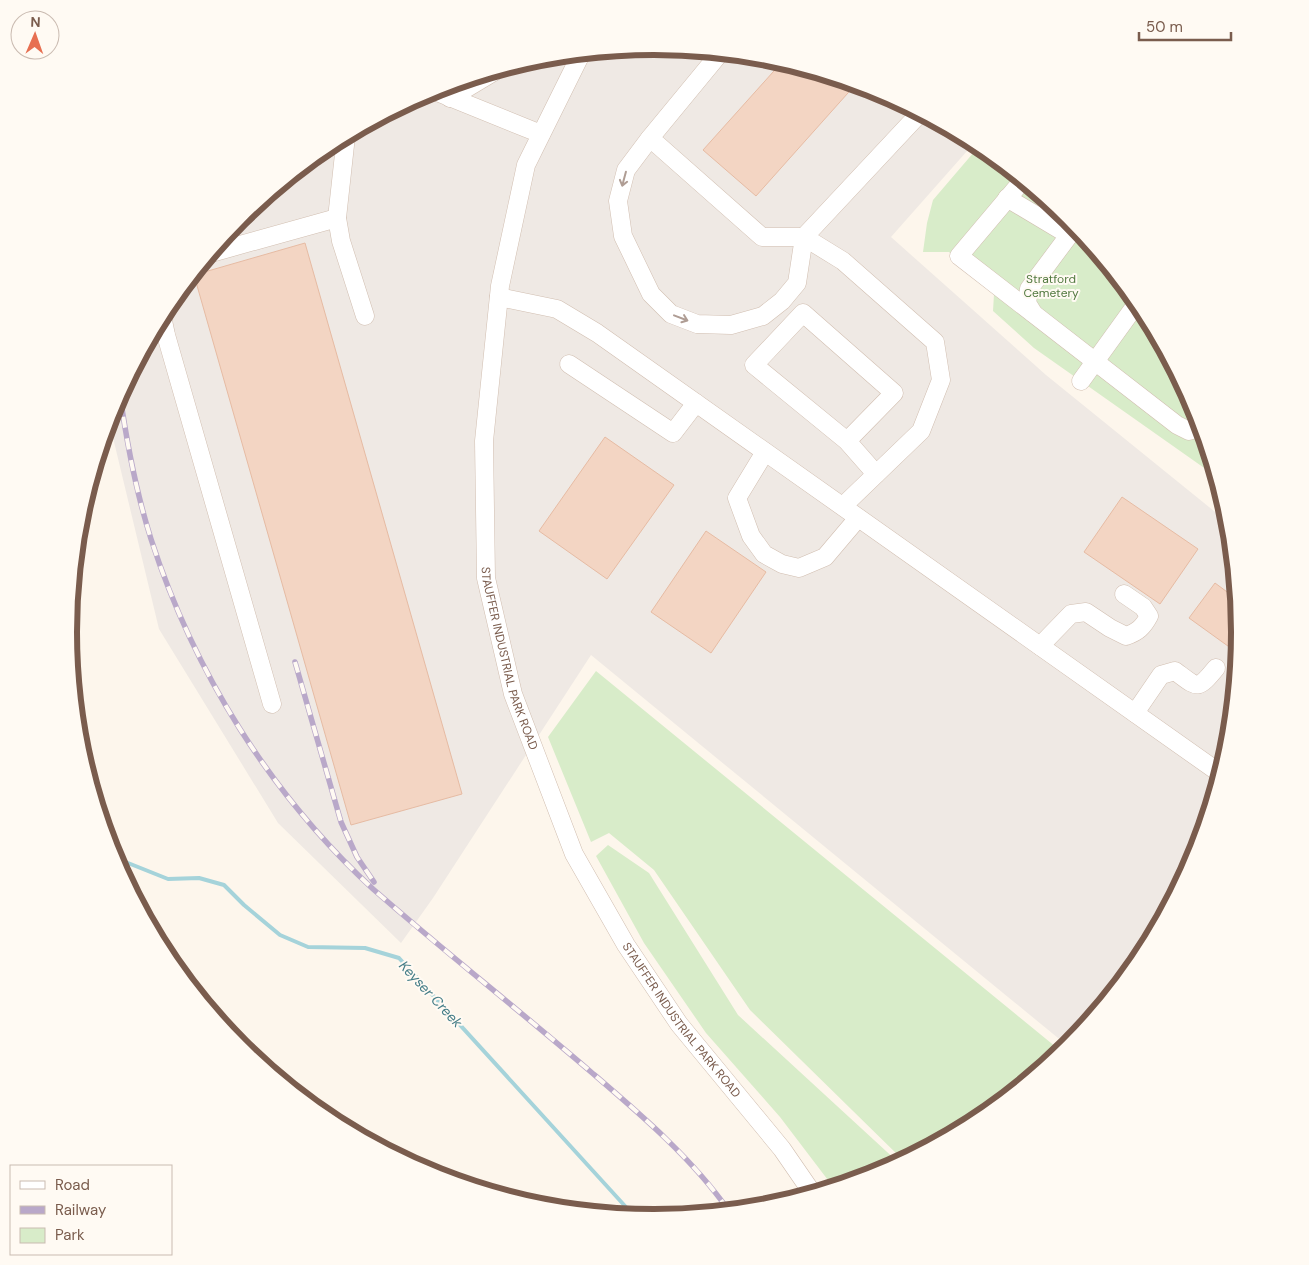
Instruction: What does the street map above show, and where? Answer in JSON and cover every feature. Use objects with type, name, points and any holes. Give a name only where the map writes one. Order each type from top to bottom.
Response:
[{"type":"street","points":[[715,58],[626,170],[618,201],[624,236],[651,294],[671,314],[697,324],[731,325],[763,316],[782,301],[797,283],[804,237],[915,118]]},
{"type":"street","name":"STAUFFER INDUSTRIAL PARK ROAD","points":[[578,60],[526,165],[500,286],[484,441],[486,578],[513,694],[574,854],[626,945],[679,1024],[782,1149],[809,1188]]},
{"type":"street","points":[[450,98],[471,85]]},
{"type":"street","points":[[444,95],[541,134]]},
{"type":"street","points":[[650,138],[762,237],[804,237],[843,261],[935,342],[941,380],[922,431],[843,506]]},
{"type":"street","points":[[345,145],[336,218],[341,241],[365,316]]},
{"type":"street","points":[[1018,184],[959,256],[1177,425],[1189,431],[1194,429]]},
{"type":"street","points":[[1007,198],[1050,213],[1060,221]]},
{"type":"street","points":[[222,250],[336,218]]},
{"type":"street","points":[[1033,313],[1027,303],[1029,289],[1071,232]]},
{"type":"street","points":[[499,297],[557,309],[597,333],[1215,770]]},
{"type":"street","points":[[1081,381],[1133,309]]},
{"type":"street","points":[[847,440],[894,393],[803,313],[754,365],[847,440],[876,474]]},
{"type":"street","points":[[164,327],[272,704]]},
{"type":"street","points":[[569,364],[673,433],[696,403]]},
{"type":"street","points":[[765,452],[737,498],[751,536],[764,554],[782,564],[799,568],[825,557],[858,518]]},
{"type":"street","points":[[1040,646],[1071,614],[1086,612],[1126,636],[1136,632],[1145,624],[1149,616],[1143,607],[1124,594]]},
{"type":"street","points":[[1135,712],[1162,675],[1175,671],[1194,685],[1198,685],[1203,683],[1216,668]]},
{"type":"shaded area","points":[[654,55],[730,60],[804,75],[875,99],[943,132],[969,148],[891,237],[1046,375],[1220,516],[1231,595],[1232,632],[1231,670],[1221,745],[1201,818],[1188,853],[1155,921],[1135,953],[1113,984],[1062,1042],[591,655],[433,898],[401,943],[278,823],[159,629],[112,435],[121,412],[154,344],[196,281],[220,252],[246,224],[303,174],[366,132],[434,99],[505,75],[542,66],[617,56]]},
{"type":"green space","name":"Stratford Cemetery","points":[[974,152],[1006,174],[1063,224],[1113,281],[1155,344],[1188,412],[1208,471],[1034,348],[993,311],[994,294],[949,252],[923,252],[927,223],[933,200]]},
{"type":"green space","points":[[596,671],[1056,1047],[1006,1091],[975,1113],[943,1133],[898,1155],[750,1010],[654,870],[609,833],[591,842],[548,737]]},
{"type":"green space","points":[[608,845],[649,873],[738,1015],[893,1158],[830,1182],[780,1117],[706,1033],[644,943],[596,856]]},
{"type":"building","points":[[776,68],[851,90],[756,196],[703,150]]},
{"type":"building","points":[[305,243],[462,794],[351,825],[196,281],[203,272]]},
{"type":"building","points":[[605,437],[674,485],[607,579],[539,531]]},
{"type":"building","points":[[1122,497],[1198,549],[1160,604],[1084,552]]},
{"type":"building","points":[[706,531],[766,572],[711,653],[651,612]]},
{"type":"building","points":[[1215,583],[1231,595],[1232,649],[1189,618]]},
{"type":"waterway","name":"Keyser Creek","points":[[125,862],[168,879],[199,878],[224,885],[244,905],[280,935],[308,947],[365,948],[399,958],[628,1209]]},
{"type":"railway","points":[[122,409],[136,486],[151,539],[169,588],[189,636],[213,683],[269,772],[301,813],[373,889],[646,1120],[699,1173],[725,1206]]},
{"type":"railway","points":[[295,662],[341,822],[357,857],[374,882]]}]
